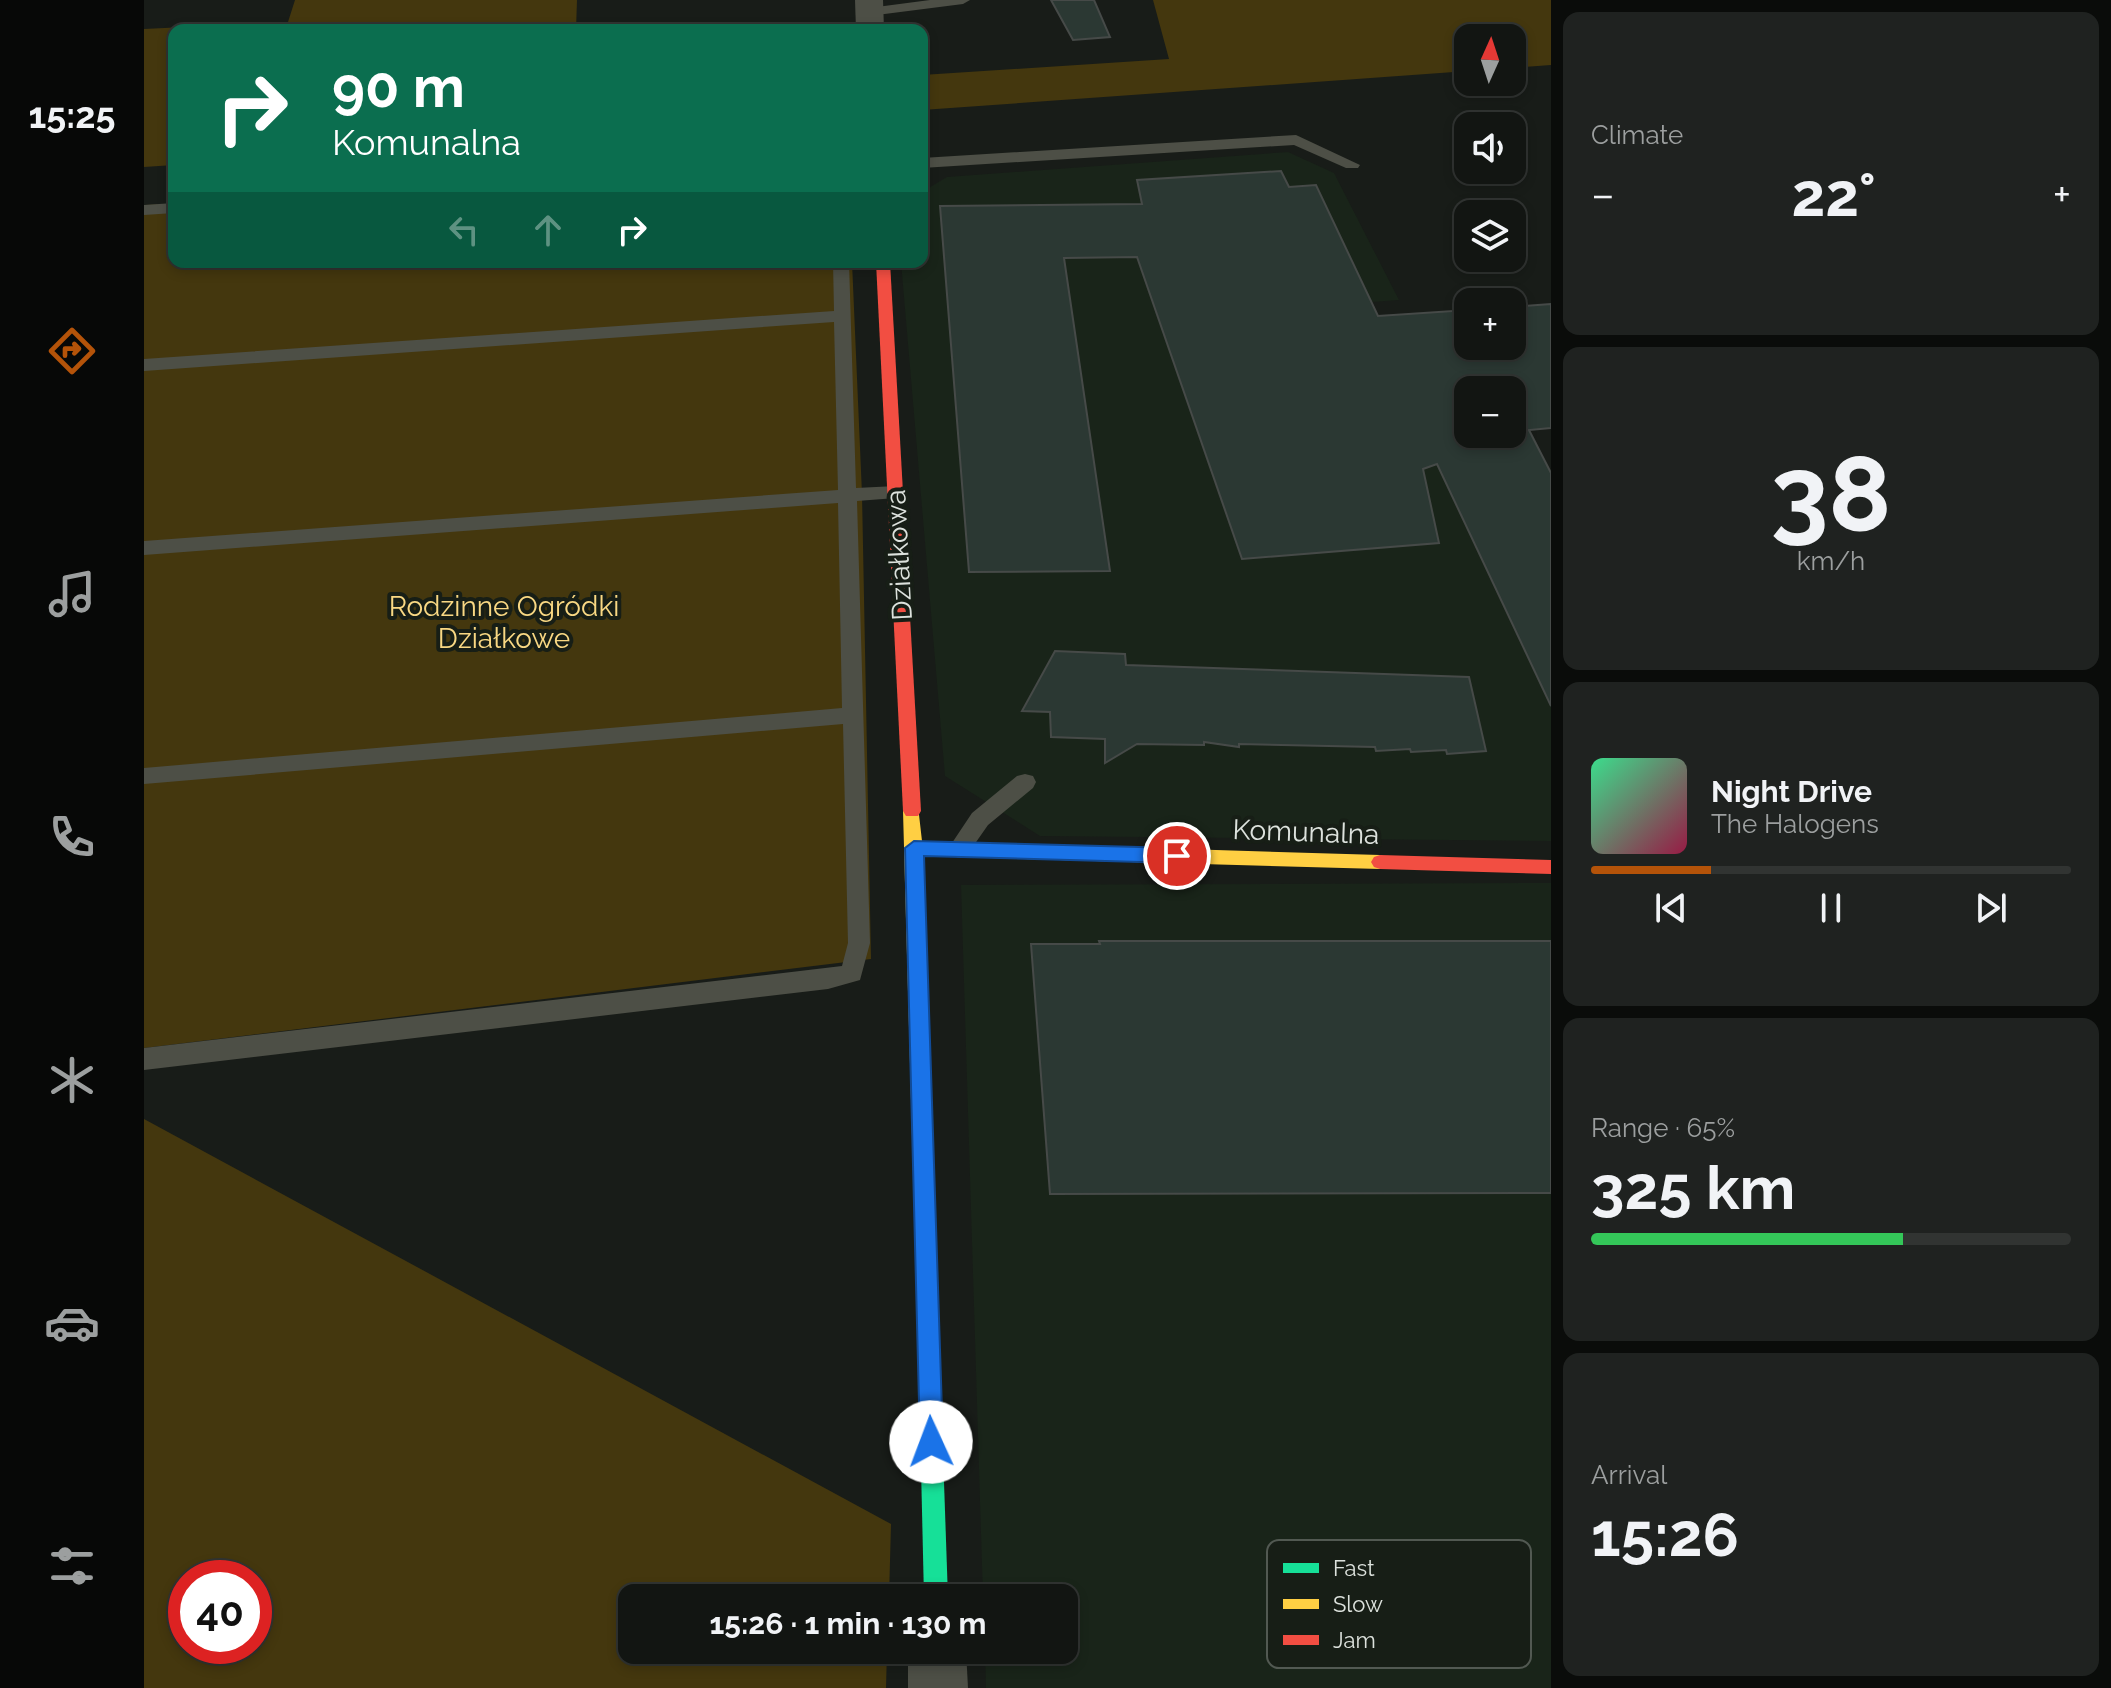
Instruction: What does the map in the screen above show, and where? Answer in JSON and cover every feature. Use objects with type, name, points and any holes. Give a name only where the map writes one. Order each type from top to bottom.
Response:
[{"type":"street","name":"Działkowa","points":[[883,268],[914,848],[936,1584]]},
{"type":"street","name":"Komunalna","points":[[914,848],[1551,867]]},
{"type":"street","points":[[937,1664],[938,1688]]},
{"type":"lane","points":[[869,14],[963,0]]},
{"type":"lane","points":[[928,163],[1296,140],[1352,165]]},
{"type":"lane","points":[[144,210],[168,208]]},
{"type":"lane","points":[[144,1059],[644,1002],[828,979],[852,973],[859,943],[841,268]]},
{"type":"lane","points":[[144,365],[841,316]]},
{"type":"lane","points":[[144,548],[896,492]]},
{"type":"lane","points":[[144,776],[854,715]]},
{"type":"lane","points":[[959,849],[980,819],[1025,782]]},
{"type":"shaded area","points":[[1288,152],[1334,173],[1399,300],[1358,303],[1551,694],[1551,841],[1040,836],[945,776],[902,268],[928,268],[928,188],[947,177]]},
{"type":"shaded area","points":[[1551,883],[1551,1688],[986,1688],[985,1664],[1078,1664],[1078,1584],[983,1584],[961,885]]},
{"type":"green space","points":[[295,0],[577,0],[576,24],[247,24],[288,22]]},
{"type":"green space","points":[[1153,0],[1551,0],[1551,65],[1526,67],[1526,24],[1454,24],[1454,72],[928,110],[928,75],[1169,59]]},
{"type":"green space","points":[[168,28],[168,165],[144,167],[144,29]]},
{"type":"green space","name":"Rodzinne Ogródki Działkowe","points":[[168,204],[168,268],[852,268],[862,494],[871,959],[144,1048],[144,205]]},
{"type":"green space","points":[[144,1119],[891,1524],[889,1584],[618,1584],[618,1664],[887,1664],[886,1688],[144,1688]]},
{"type":"building","points":[[1051,0],[1094,0],[1110,37],[1073,40]]},
{"type":"building","points":[[1281,171],[1289,187],[1316,185],[1378,316],[1454,311],[1454,360],[1526,360],[1526,306],[1551,304],[1551,428],[1529,430],[1551,473],[1551,706],[1437,464],[1423,469],[1439,543],[1242,559],[1137,257],[1064,258],[1110,571],[969,572],[940,206],[1142,204],[1137,180]]},
{"type":"building","points":[[1055,651],[1125,654],[1126,665],[1469,677],[1486,751],[1447,754],[1446,750],[1376,751],[1375,747],[1239,744],[1239,747],[1204,742],[1204,745],[1137,744],[1105,763],[1105,739],[1051,737],[1050,712],[1022,711]]},
{"type":"building","points":[[1099,941],[1551,941],[1551,1193],[1050,1194],[1031,944],[1100,944]]},
{"type":"traffic: fast","points":[[931,1424],[936,1584]]},
{"type":"traffic: slow","points":[[912,811],[931,1424]]},
{"type":"traffic: slow","points":[[914,848],[1380,862]]},
{"type":"traffic: jam","points":[[883,268],[912,811]]},
{"type":"traffic: jam","points":[[1380,862],[1551,867]]},
{"type":"route","points":[[931,1442],[914,848],[1177,856]]}]
